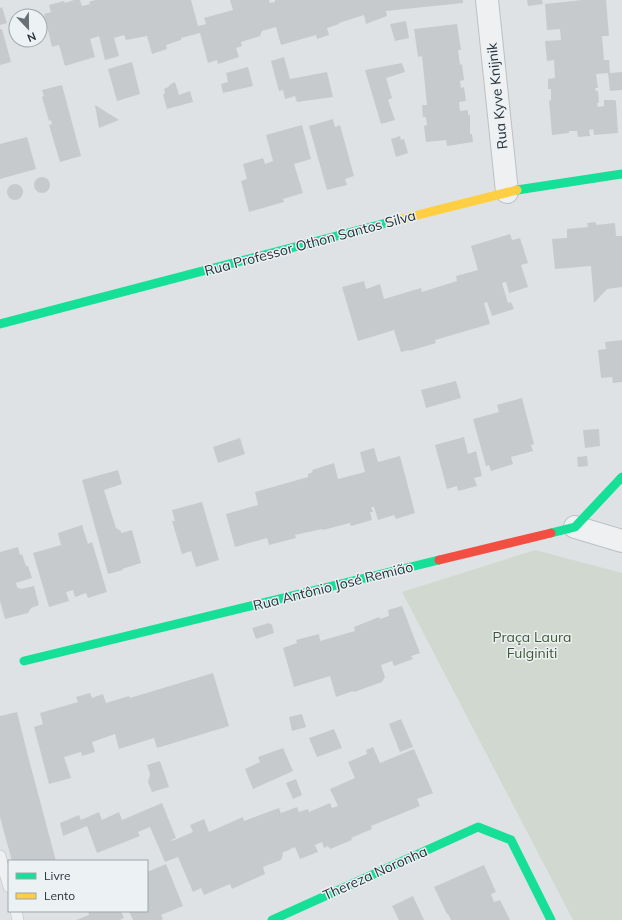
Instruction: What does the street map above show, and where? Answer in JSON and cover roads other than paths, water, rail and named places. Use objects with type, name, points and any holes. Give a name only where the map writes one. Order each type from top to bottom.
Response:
[{"type":"street","name":"Rua Kyve Knijnik","points":[[487,0],[507,192]]},
{"type":"street","name":"Rua Professor Othon Santos Silva","points":[[0,324],[507,192],[622,174]]},
{"type":"street","points":[[622,477],[575,526],[622,541]]},
{"type":"street","name":"Rua Antônio José Remião","points":[[24,662],[575,526]]},
{"type":"street","name":"Thereza Noronha","points":[[272,920],[478,826],[510,840],[551,920]]},
{"type":"lane","points":[[0,856],[8,884]]},
{"type":"park label","name":"Praça Laura Fulginiti","points":[[532,646]]}]
